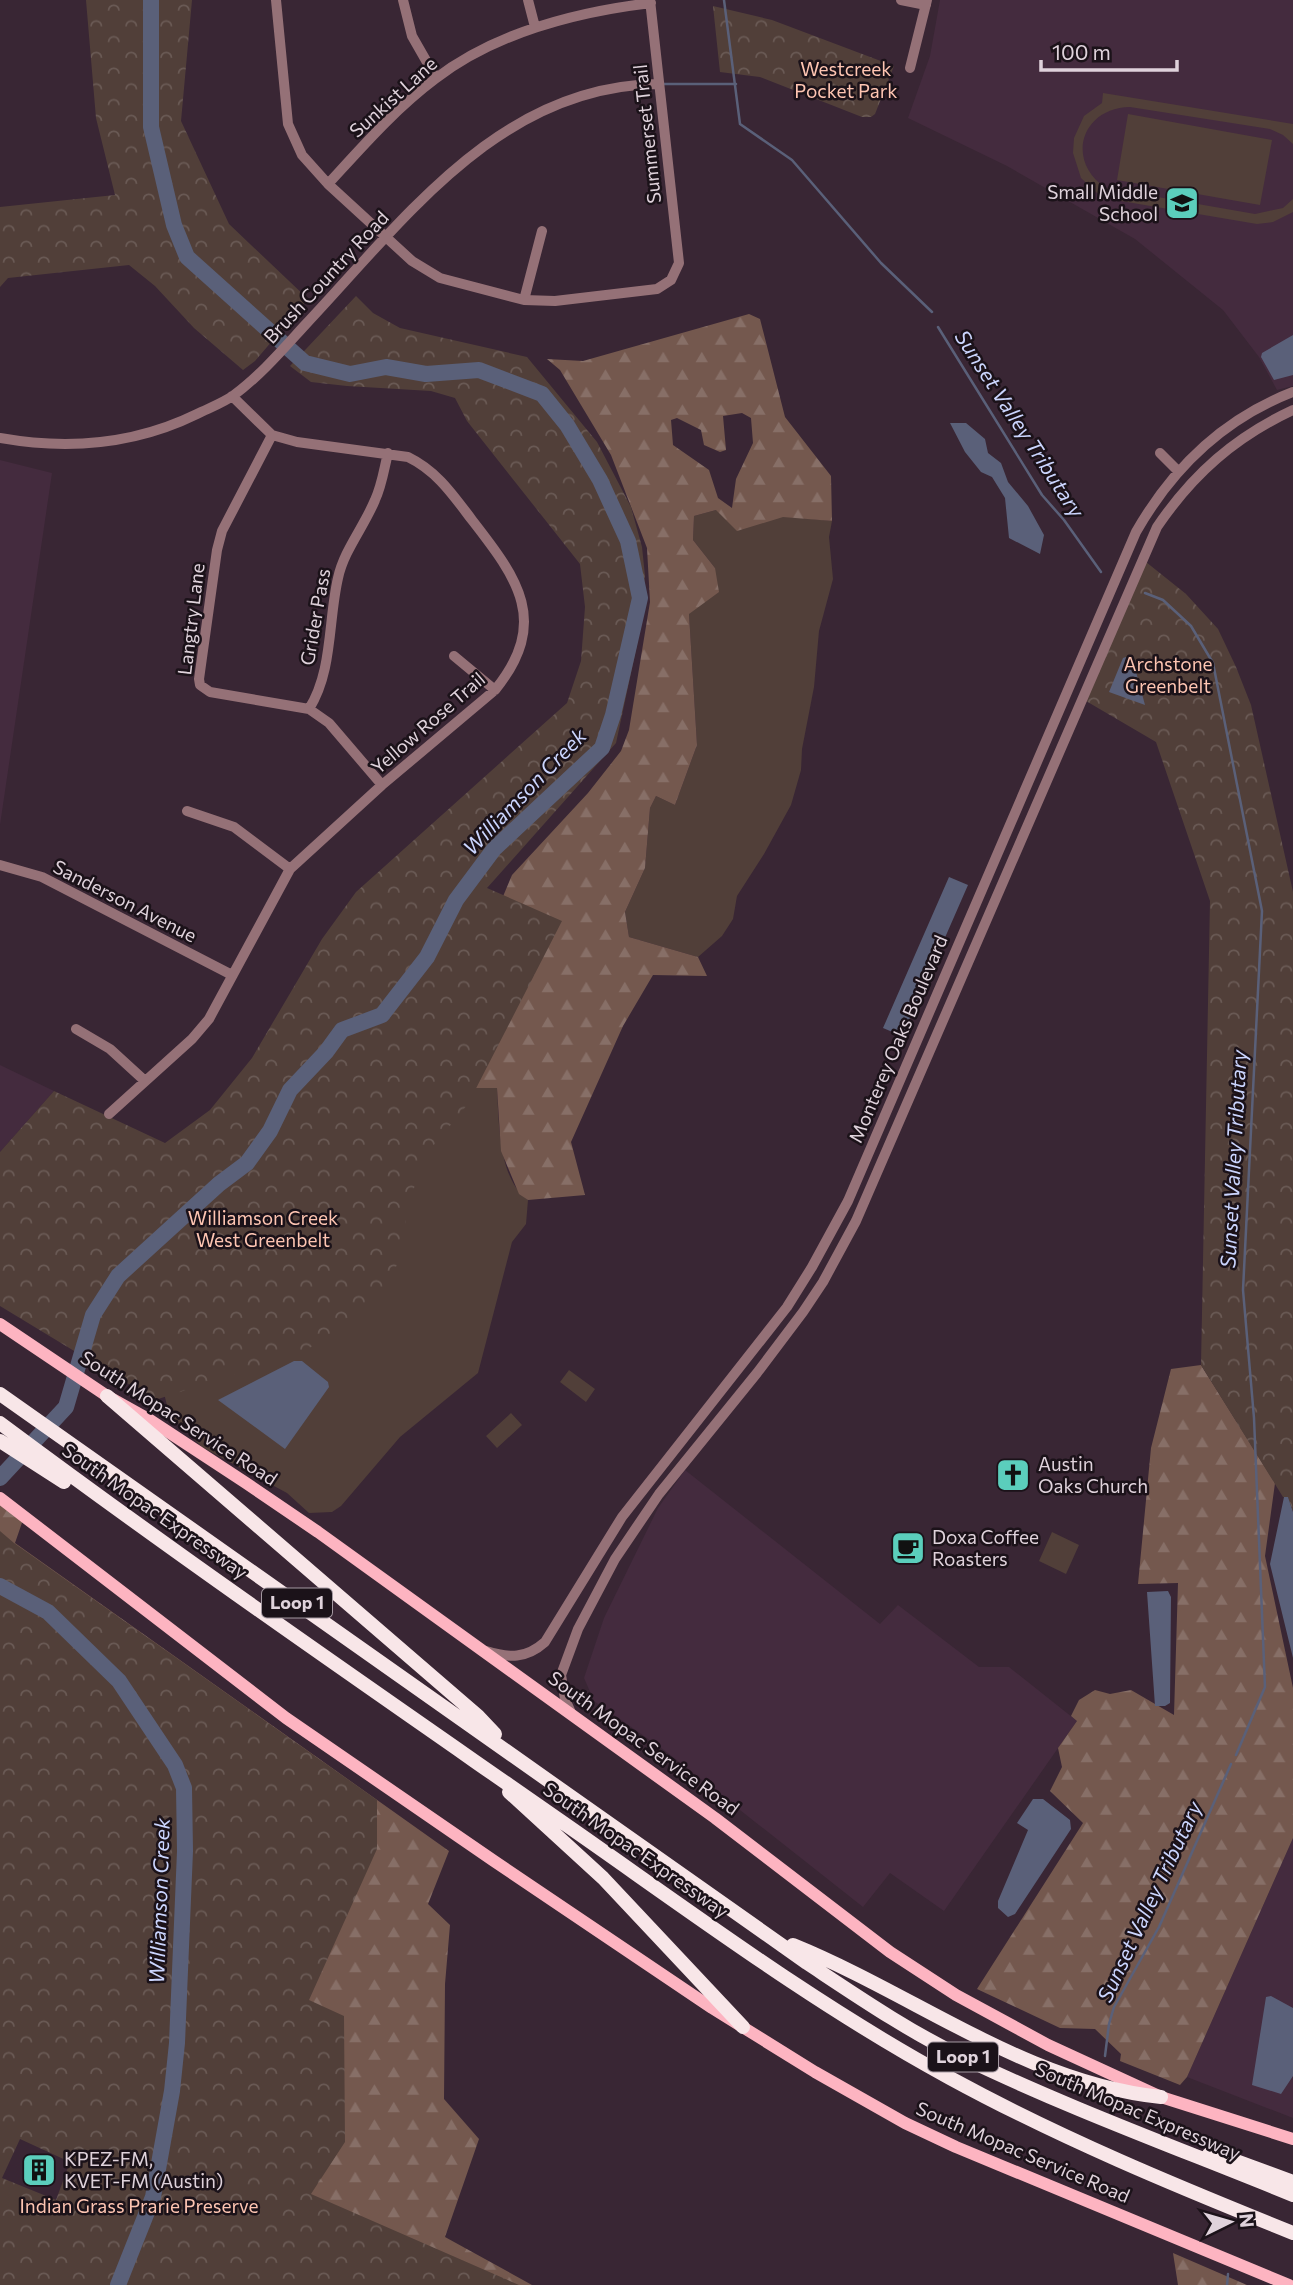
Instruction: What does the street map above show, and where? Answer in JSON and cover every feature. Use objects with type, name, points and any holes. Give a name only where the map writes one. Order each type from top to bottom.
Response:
[{"type":"highway","name":"South Mopac Expressway","points":[[0,1394],[807,1963],[884,2013],[960,2056],[1293,2195]]},
{"type":"highway","points":[[107,1396],[478,1716],[518,1758]]},
{"type":"highway","name":"South Mopac Expressway","points":[[0,1423],[60,1474],[117,1508],[489,1771],[794,1983],[872,2033],[949,2078],[1058,2134],[1293,2232]]},
{"type":"highway","points":[[0,1441],[60,1474]]},
{"type":"highway","points":[[489,1771],[524,1808],[603,1878],[743,2027]]},
{"type":"highway","points":[[776,1939],[827,1959],[1012,2054],[1045,2068],[1133,2094],[1161,2097]]},
{"type":"highway","points":[[1167,2144],[1228,2158],[1293,2182]]},
{"type":"highway","points":[[1237,2210],[1265,2230],[1293,2243]]},
{"type":"main road","name":"South Mopac Service Road","points":[[0,1324],[107,1396],[150,1420],[246,1483],[715,1818],[901,1959],[956,1995],[1048,2045],[1161,2097],[1293,2139]]},
{"type":"main road","name":"South Mopac Service Road","points":[[0,1498],[286,1718],[494,1861],[826,2079],[918,2129],[1289,2285]]},
{"type":"street","points":[[276,0],[288,124],[302,155],[328,184],[385,238],[417,265],[440,278],[524,300],[542,231]]},
{"type":"street","points":[[403,0],[412,36],[436,78]]},
{"type":"street","points":[[528,0],[536,27]]},
{"type":"street","points":[[901,0],[926,3],[910,68]]},
{"type":"street","name":"Sunkist Lane","points":[[328,184],[380,127],[436,78],[482,50],[536,27],[651,1]]},
{"type":"street","name":"Summerset Trail","points":[[524,300],[555,300],[657,289],[671,280],[679,263],[651,1]]},
{"type":"street","name":"Brush Country Road","points":[[0,438],[65,446],[112,442],[170,426],[232,396],[261,372],[385,238],[447,174],[474,152],[507,130],[557,105],[585,95],[641,84],[659,84]]},
{"type":"street","name":"Monterey Oaks Boulevard","points":[[481,1650],[501,1656],[519,1657],[545,1642],[622,1517],[772,1327],[812,1267],[848,1201],[1132,541],[1151,506],[1178,471],[1207,443],[1258,408],[1293,392]]},
{"type":"street","points":[[232,396],[272,435]]},
{"type":"street","name":"Monterey Oaks Boulevard","points":[[572,1715],[565,1699],[561,1675],[578,1629],[615,1559],[659,1494],[797,1321],[823,1282],[856,1221],[1157,527],[1181,494],[1212,461],[1248,433],[1293,410]]},
{"type":"street","name":"Yellow Rose Trail","points":[[109,1114],[192,1039],[209,1019],[290,869],[382,785],[495,690],[510,671],[518,655],[524,612],[514,579],[500,556],[439,477],[423,464],[408,457],[297,442],[272,435]]},
{"type":"street","name":"Langtry Lane","points":[[272,435],[222,531],[217,550],[200,685],[210,692],[309,709],[329,723],[382,785]]},
{"type":"street","name":"Grider Pass","points":[[309,709],[317,697],[323,674],[343,561],[374,502],[388,453]]},
{"type":"street","points":[[1160,453],[1178,471]]},
{"type":"street","points":[[454,656],[495,690]]},
{"type":"street","points":[[187,811],[234,827],[290,869]]},
{"type":"street","name":"Sanderson Avenue","points":[[0,865],[42,877],[232,975]]},
{"type":"street","points":[[76,1029],[110,1049],[145,1081]]},
{"type":"shaded area","name":"Small Middle School","points":[[940,0],[1293,0],[1293,386],[1277,390],[1259,357],[1223,310],[1135,239],[1007,166],[908,118],[930,56]]},
{"type":"shaded area","points":[[0,460],[52,473],[0,825]]},
{"type":"shaded area","points":[[0,1065],[54,1091],[0,1152]]},
{"type":"shaded area","points":[[685,1470],[880,1624],[898,1605],[979,1667],[1009,1667],[1077,1721],[944,1911],[890,1873],[863,1907],[664,1750],[594,1701],[584,1678],[604,1618],[658,1508]]},
{"type":"shaded area","points":[[1293,1838],[1293,2118],[1187,2077]]},
{"type":"green space","points":[[86,0],[192,0],[181,121],[229,224],[308,299],[255,361],[243,370],[194,328],[155,286],[129,265],[8,278],[0,287],[0,207],[115,195],[96,118]]},
{"type":"green space","name":"Westcreek Pocket Park","points":[[713,6],[772,20],[894,66],[875,114],[862,117],[760,77],[720,72]]},
{"type":"green space","points":[[1103,93],[1293,124],[1293,144],[1270,129],[1130,107],[1113,110],[1100,116],[1090,126],[1084,138],[1086,164],[1093,177],[1106,188],[1255,214],[1283,208],[1293,199],[1293,212],[1273,222],[1257,224],[1121,201],[1097,193],[1081,178],[1073,153],[1074,138],[1084,116],[1102,103]]},
{"type":"green space","points":[[1128,114],[1272,140],[1260,205],[1117,180]]},
{"type":"green space","name":"Williamson Creek West Greenbelt","points":[[356,296],[373,313],[400,328],[527,357],[597,442],[631,507],[642,547],[645,576],[637,645],[616,743],[487,888],[562,921],[468,1104],[424,1157],[407,1210],[401,1254],[389,1285],[340,1331],[300,1353],[155,1400],[0,1306],[0,1152],[54,1091],[165,1143],[210,1110],[252,1058],[322,939],[356,892],[567,703],[581,661],[585,607],[580,564],[467,421],[455,398],[431,391],[311,382],[290,366]]},
{"type":"green space","points":[[749,314],[760,319],[785,417],[831,476],[832,521],[783,517],[737,531],[716,510],[694,516],[693,540],[715,568],[719,592],[689,614],[697,745],[675,805],[656,796],[650,808],[645,868],[625,912],[629,937],[698,957],[707,976],[653,975],[623,1026],[571,1142],[585,1195],[528,1200],[519,1194],[501,1151],[497,1088],[474,1088],[486,937],[512,875],[588,793],[621,751],[629,730],[650,602],[647,548],[611,455],[560,370],[547,359],[583,361]],"holes":[[[742,413],[751,418],[753,443],[736,479],[732,508],[718,498],[709,470],[673,445],[671,420],[677,418],[701,430],[704,445],[720,452],[726,450],[723,416]]]},
{"type":"green space","points":[[716,510],[791,514],[792,517],[832,521],[829,537],[833,579],[819,631],[814,687],[802,749],[801,770],[791,805],[737,896],[733,919],[722,936],[698,957],[629,937],[625,912],[645,868],[650,808],[656,796],[675,805],[697,745],[689,614],[715,568],[693,540],[694,516]]},
{"type":"green space","name":"Archstone Greenbelt","points":[[1146,562],[1186,594],[1218,629],[1236,667],[1251,705],[1293,892],[1293,1512],[1288,1497],[1283,1497],[1201,1365],[1210,901],[1156,742],[1086,701]]},
{"type":"green space","points":[[474,1088],[497,1088],[500,1132],[506,1164],[518,1191],[528,1200],[526,1224],[512,1242],[478,1373],[400,1437],[341,1506],[332,1512],[309,1513],[287,1493],[202,1447],[169,1414],[163,1389]]},
{"type":"green space","points":[[1201,1365],[1275,1483],[1265,1556],[1293,1688],[1293,1838],[1187,2077],[1180,2085],[1120,2061],[1121,2054],[1095,2029],[1060,2028],[977,1989],[1083,1823],[1050,1791],[1062,1767],[1058,1748],[1077,1721],[1071,1716],[1079,1700],[1095,1690],[1110,1694],[1131,1690],[1174,1715],[1178,1583],[1138,1584],[1151,1448],[1171,1369]]},
{"type":"green space","points":[[569,1370],[595,1389],[586,1402],[560,1382]]},
{"type":"green space","points":[[511,1413],[522,1425],[497,1448],[486,1436]]},
{"type":"green space","name":"Indian Grass Prarie Preserve","points":[[0,1498],[24,1517],[15,1543],[449,1851],[428,1904],[450,1925],[445,1984],[444,2099],[479,2139],[445,2237],[532,2285],[73,2285],[105,2062],[0,2015]]},
{"type":"green space","name":"Indian Grass Prarie Preserve","points":[[0,1531],[377,1800],[377,1849],[309,2000],[344,2016],[345,2142],[311,2194],[519,2285],[0,2285]],"holes":[[[20,2139],[70,2162],[56,2200],[2,2178]]]},
{"type":"green space","points":[[1052,1532],[1079,1545],[1066,1574],[1039,1561]]},
{"type":"green space","points":[[1173,2253],[1247,2285],[1178,2285]]},
{"type":"water","points":[[1293,335],[1293,375],[1274,380],[1261,357],[1262,353]]},
{"type":"water","points":[[950,423],[966,423],[985,439],[988,453],[1001,463],[1008,482],[1028,506],[1044,535],[1040,554],[1009,538],[1005,498],[992,477],[981,472],[965,452]]},
{"type":"water","points":[[1126,657],[1135,668],[1145,705],[1109,692],[1123,658]]},
{"type":"water","points":[[949,877],[968,885],[902,1036],[883,1028]]},
{"type":"water","points":[[294,1361],[302,1361],[328,1382],[329,1387],[285,1449],[218,1400]]},
{"type":"water","points":[[1284,1497],[1288,1497],[1293,1512],[1293,1658],[1270,1564]]},
{"type":"water","points":[[1168,1591],[1171,1597],[1170,1703],[1155,1706],[1147,1592]]},
{"type":"water","points":[[1033,1799],[1043,1799],[1070,1820],[1071,1829],[1015,1914],[1008,1917],[998,1908],[998,1901],[1028,1830],[1017,1823]]},
{"type":"water","points":[[1271,1996],[1293,2008],[1293,2076],[1281,2094],[1252,2085],[1266,1997]]},
{"type":"waterway","name":"Williamson Creek","points":[[0,1478],[66,1407],[93,1315],[118,1276],[219,1184],[247,1163],[270,1131],[290,1090],[326,1052],[342,1030],[382,1015],[427,957],[456,900],[494,849],[602,748],[613,715],[640,598],[628,541],[600,480],[567,425],[542,394],[479,370],[426,374],[386,367],[350,374],[305,363],[187,257],[174,225],[151,127],[151,0]]},
{"type":"waterway","name":"Sunset Valley Tributary","points":[[724,0],[740,124],[792,160],[881,263],[932,312]]},
{"type":"waterway","points":[[662,84],[736,84]]},
{"type":"waterway","name":"Sunset Valley Tributary","points":[[938,327],[1042,495],[1064,520],[1101,572]]},
{"type":"waterway","name":"Sunset Valley Tributary","points":[[1145,593],[1163,600],[1191,626],[1213,663],[1262,911],[1243,1290],[1254,1418],[1265,1687],[1236,1755]]},
{"type":"waterway","name":"Williamson Creek","points":[[0,1586],[48,1612],[119,1681],[175,1765],[184,1788],[185,1851],[177,2043],[172,2091],[153,2197],[118,2285]]},
{"type":"waterway","name":"Sunset Valley Tributary","points":[[1105,2056],[1114,2007],[1159,1927],[1231,1764]]},
{"type":"waterway","name":"Sunset Valley Tributary","points":[[1227,2285],[1228,2274]]},
{"type":"place","name":"Small Middle School","points":[[1182,203]]},
{"type":"place","name":"Austin Oaks Church","points":[[1013,1475]]},
{"type":"place","name":"Doxa Coffee Roasters","points":[[908,1548]]},
{"type":"place","name":"KPEZ-FM, KVET-FM (Austin)","points":[[39,2170]]}]
